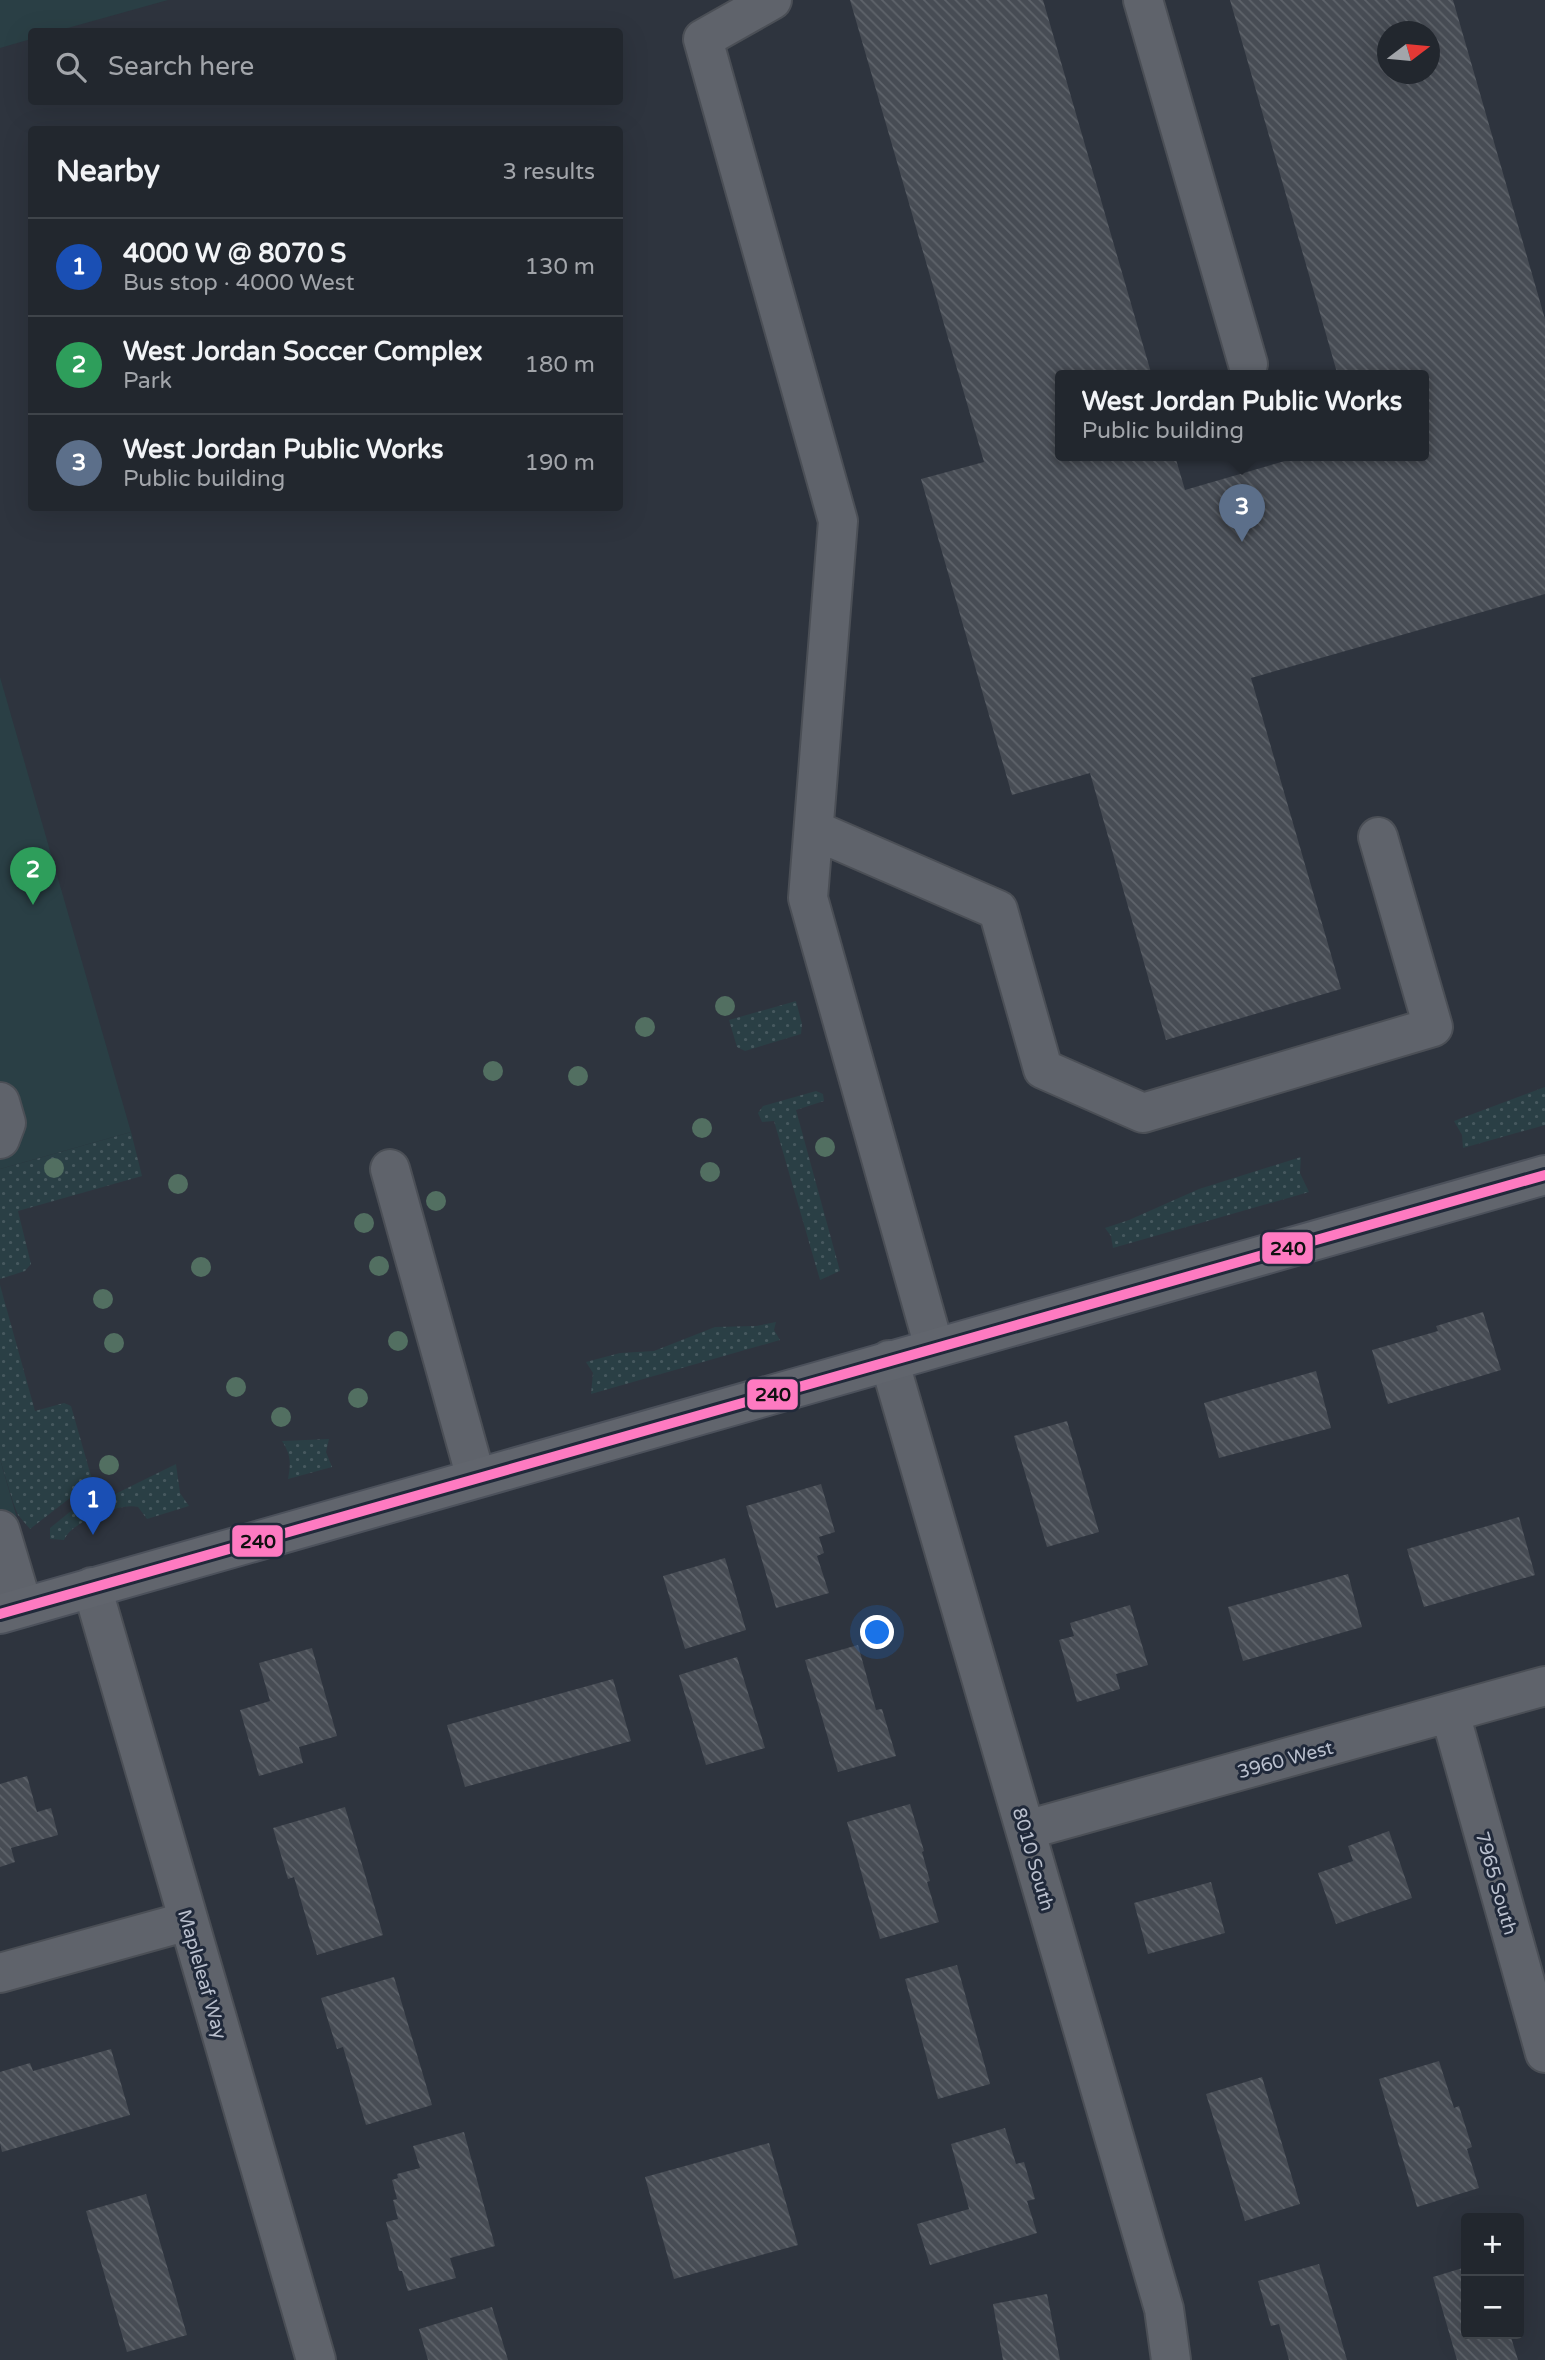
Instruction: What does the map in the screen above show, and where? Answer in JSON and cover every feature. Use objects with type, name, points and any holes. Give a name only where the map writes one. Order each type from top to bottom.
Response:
[{"type":"main road","points":[[11,1610],[1545,1175]]},
{"type":"street","points":[[772,0],[704,39],[838,521],[808,898],[934,1347]]},
{"type":"street","points":[[1143,0],[1248,364]]},
{"type":"street","points":[[814,830],[998,910],[1043,1069],[1143,1113],[1433,1027],[1378,837]]},
{"type":"street","points":[[0,1102],[6,1123],[0,1139]]},
{"type":"street","points":[[390,1169],[476,1478]]},
{"type":"street","name":"8010 South","points":[[889,1360],[1164,2309],[1171,2360]]},
{"type":"street","points":[[0,1531],[11,1610]]},
{"type":"street","name":"Mapleleaf Way","points":[[92,1587],[316,2360]]},
{"type":"street","name":"3960 West","points":[[1026,1830],[1545,1686]]},
{"type":"street","name":"7965 South","points":[[1450,1713],[1545,2053]]},
{"type":"street","points":[[0,1973],[188,1921]]},
{"type":"green space","points":[[0,0],[168,0],[68,28],[28,28],[28,40],[0,48]]},
{"type":"green space","points":[[0,677],[131,1132],[0,1169]]},
{"type":"green space","points":[[796,1001],[802,1024],[801,1034],[745,1051],[737,1047],[729,1020]]},
{"type":"green space","points":[[1545,1087],[1545,1125],[1463,1148],[1462,1135],[1454,1121]]},
{"type":"green space","points":[[816,1091],[823,1094],[824,1101],[796,1110],[840,1271],[820,1280],[774,1121],[762,1122],[758,1113],[763,1106]]},
{"type":"green space","points":[[131,1132],[142,1176],[18,1211],[31,1264],[25,1271],[0,1279],[0,1169]]},
{"type":"green space","points":[[1301,1157],[1300,1173],[1309,1192],[1113,1248],[1111,1236],[1105,1228],[1199,1189]]},
{"type":"green space","points":[[0,1285],[35,1411],[64,1403],[71,1406],[95,1490],[70,1498],[30,1529],[18,1515],[0,1459]]},
{"type":"green space","points":[[776,1322],[774,1330],[780,1340],[591,1394],[593,1373],[586,1362],[620,1353],[654,1351],[715,1327],[756,1326]]},
{"type":"green space","points":[[329,1439],[326,1452],[332,1467],[288,1479],[290,1459],[282,1441]]},
{"type":"green space","points":[[0,1459],[28,1556],[0,1566]]},
{"type":"green space","points":[[176,1464],[180,1493],[189,1506],[147,1519],[138,1507],[109,1510],[86,1520],[68,1533],[64,1540],[50,1539],[50,1528],[71,1511],[103,1500]]},
{"type":"building","points":[[850,0],[1043,0],[1150,370],[1055,370],[1055,461],[1176,461],[1185,490],[1285,461],[1429,461],[1429,370],[1336,370],[1230,0],[1453,0],[1545,319],[1545,594],[1251,678],[1341,989],[1166,1040],[1090,773],[1012,795],[921,479],[984,462]]},
{"type":"building","points":[[1483,1312],[1501,1370],[1388,1404],[1372,1350],[1438,1331],[1436,1326]]},
{"type":"building","points":[[1316,1371],[1331,1428],[1219,1458],[1204,1403]]},
{"type":"building","points":[[1067,1421],[1099,1532],[1047,1547],[1014,1436]]},
{"type":"building","points":[[821,1484],[835,1532],[819,1537],[824,1553],[817,1556],[829,1593],[776,1608],[746,1506]]},
{"type":"building","points":[[1519,1517],[1535,1575],[1424,1607],[1407,1549]]},
{"type":"building","points":[[725,1558],[746,1630],[685,1649],[663,1576]]},
{"type":"building","points":[[1348,1574],[1362,1627],[1243,1661],[1228,1607]]},
{"type":"building","points":[[1130,1605],[1148,1665],[1116,1674],[1120,1689],[1077,1702],[1059,1640],[1074,1636],[1070,1623]]},
{"type":"building","points":[[858,1645],[876,1710],[882,1709],[896,1756],[838,1772],[805,1660]]},
{"type":"building","points":[[312,1648],[337,1736],[299,1747],[303,1763],[259,1776],[240,1710],[270,1701],[259,1663]]},
{"type":"building","points":[[737,1657],[765,1748],[706,1765],[679,1675]]},
{"type":"building","points":[[613,1679],[631,1741],[465,1787],[447,1725]]},
{"type":"building","points":[[27,1776],[37,1812],[51,1808],[58,1835],[11,1848],[15,1862],[0,1867],[0,1784]]},
{"type":"building","points":[[910,1804],[924,1851],[922,1852],[930,1881],[927,1882],[939,1922],[880,1939],[847,1822]]},
{"type":"building","points":[[345,1807],[383,1935],[317,1955],[294,1877],[288,1879],[273,1828]]},
{"type":"building","points":[[1389,1831],[1412,1898],[1336,1924],[1318,1873],[1353,1861],[1348,1846]]},
{"type":"building","points":[[1211,1882],[1225,1933],[1148,1954],[1134,1903]]},
{"type":"building","points":[[957,1965],[990,2084],[938,2099],[905,1979]]},
{"type":"building","points":[[394,1977],[432,2105],[366,2125],[343,2047],[337,2049],[321,1998]]},
{"type":"building","points":[[111,2049],[130,2115],[2,2152],[0,2072],[30,2063],[33,2071]]},
{"type":"building","points":[[1439,2061],[1454,2108],[1459,2106],[1472,2147],[1467,2149],[1479,2188],[1417,2207],[1379,2079]]},
{"type":"building","points":[[1262,2077],[1300,2204],[1245,2221],[1206,2094]]},
{"type":"building","points":[[1005,2128],[1016,2164],[1024,2162],[1035,2199],[1027,2201],[1037,2233],[930,2265],[917,2224],[969,2209],[951,2144]]},
{"type":"building","points":[[464,2132],[495,2246],[450,2258],[456,2278],[408,2291],[402,2271],[399,2271],[386,2222],[398,2219],[392,2180],[398,2178],[397,2174],[420,2168],[413,2146]]},
{"type":"building","points":[[769,2143],[798,2245],[674,2279],[645,2177]]},
{"type":"building","points":[[146,2194],[187,2335],[127,2352],[86,2211]]},
{"type":"building","points":[[1319,2264],[1347,2360],[1289,2360],[1279,2324],[1271,2326],[1258,2281]]},
{"type":"building","points":[[1461,2269],[1461,2339],[1512,2339],[1518,2360],[1457,2360],[1433,2277]]},
{"type":"building","points":[[1047,2294],[1060,2360],[1003,2360],[993,2304]]},
{"type":"building","points":[[492,2307],[508,2360],[428,2360],[419,2329]]},
{"type":"transit line","name":"240","points":[[0,1614],[1545,1175]]},
{"type":"place","name":"West Jordan Public Works","points":[[1242,542]]},
{"type":"place","name":"West Jordan Soccer Complex","points":[[33,905]]},
{"type":"place","name":"4000 W @ 8070 S","points":[[93,1535]]}]
